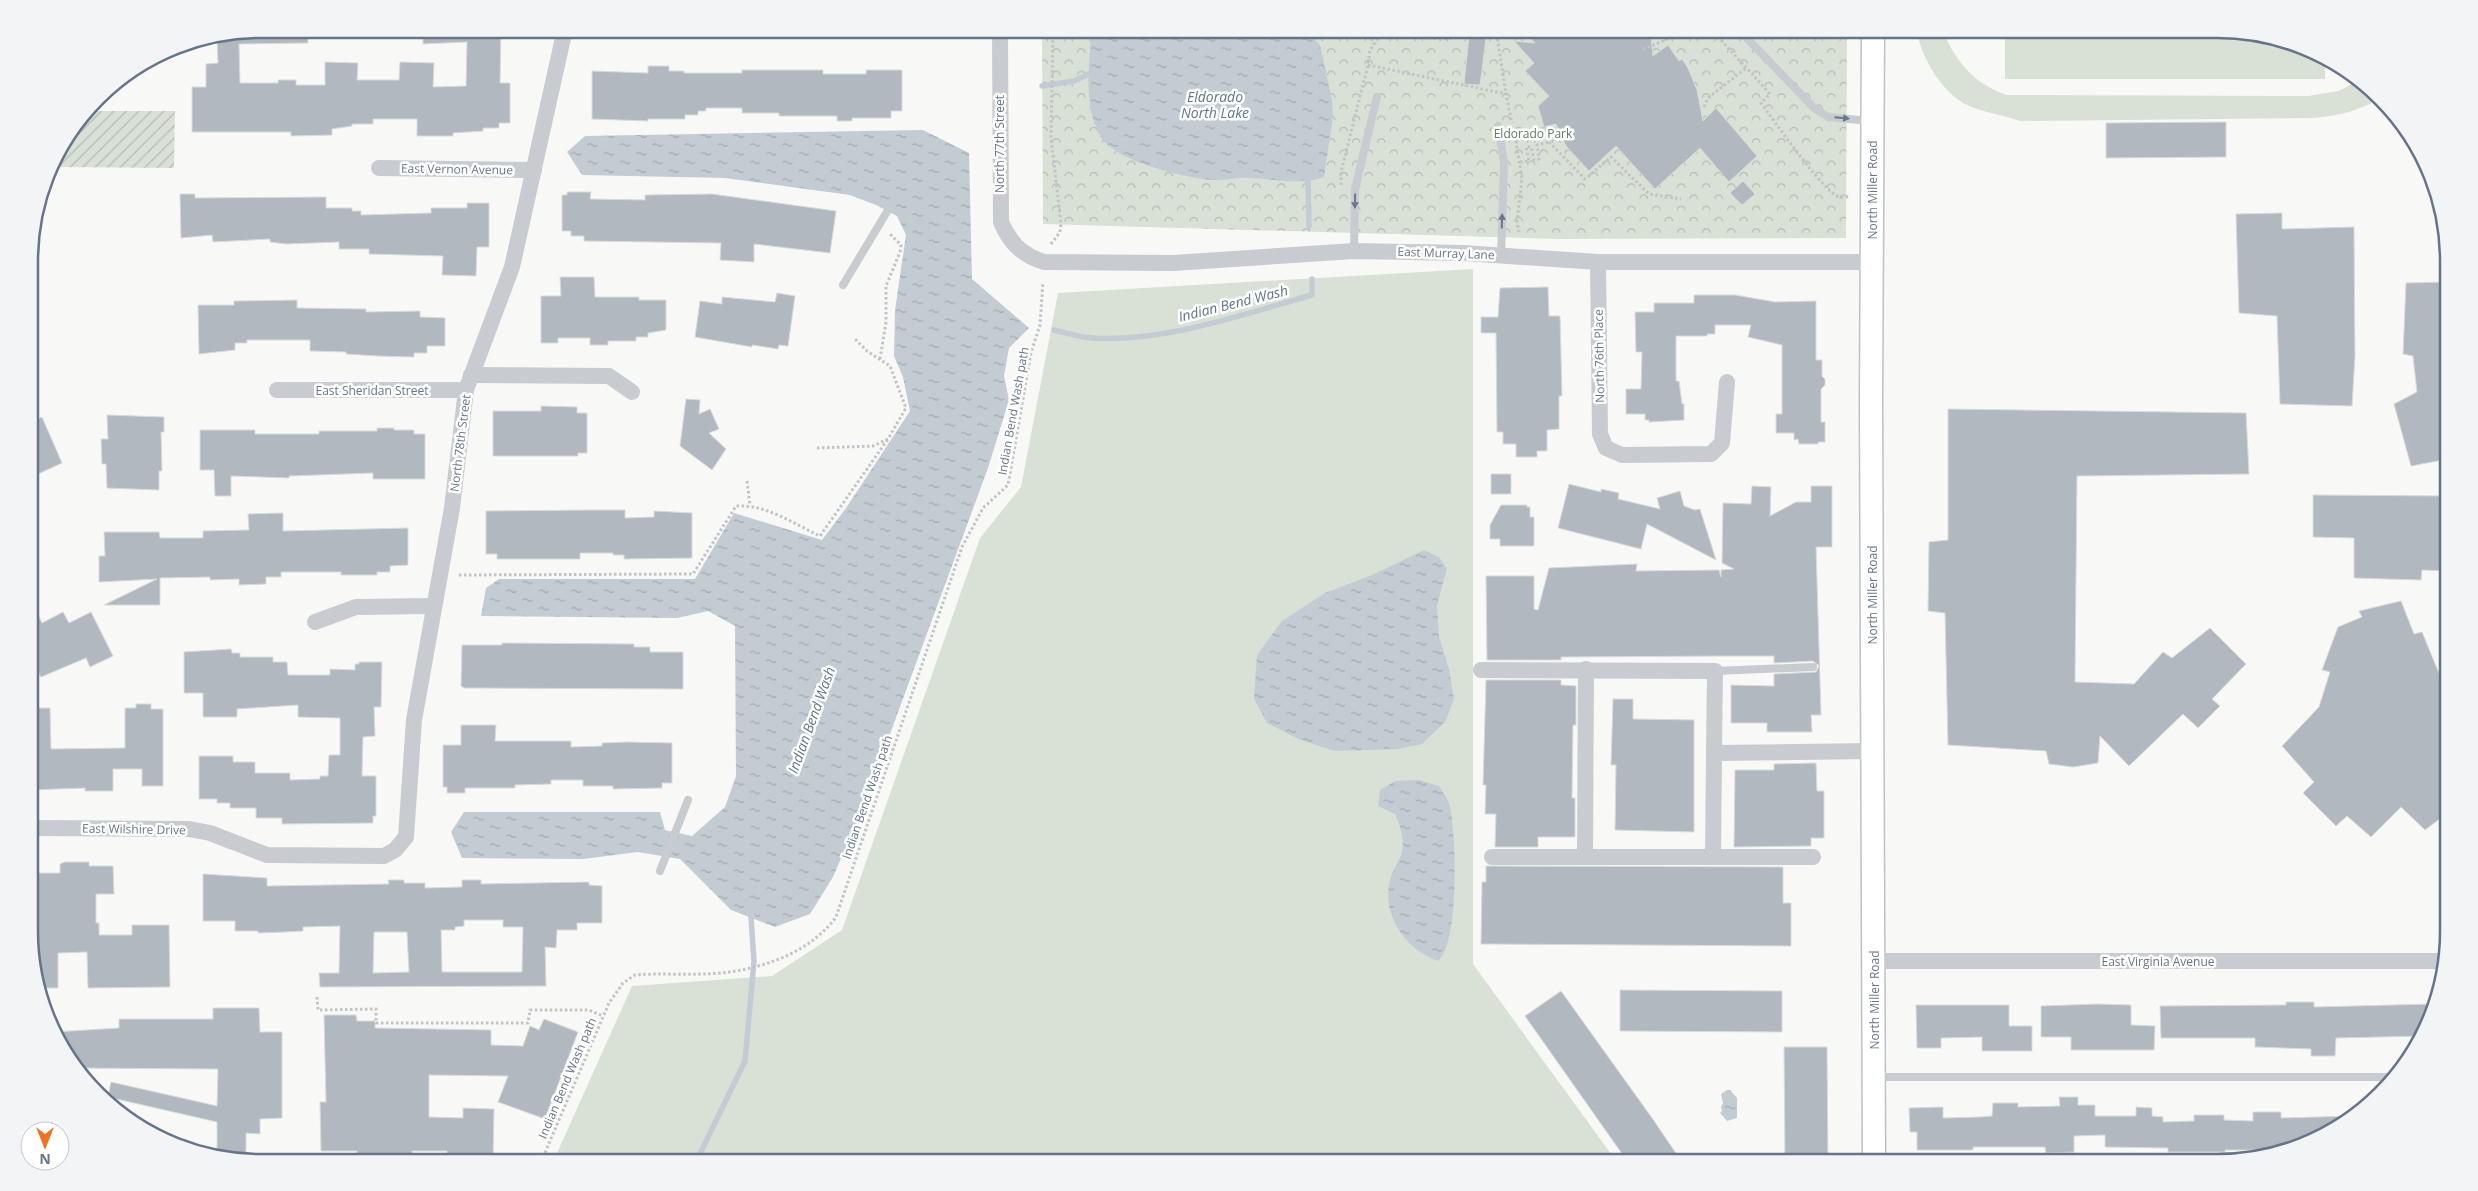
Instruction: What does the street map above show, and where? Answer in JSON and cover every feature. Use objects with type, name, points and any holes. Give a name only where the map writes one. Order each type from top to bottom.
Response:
[{"type":"street","name":"North 78th Street","points":[[406,837],[414,720],[452,508],[469,382],[512,268],[563,38]]},
{"type":"street","name":"North 77th Street","points":[[1000,38],[999,206],[1001,222],[1006,234],[1021,252]]},
{"type":"street","name":"North Miller Road","points":[[1873,38],[1874,1154]]},
{"type":"street","name":"East Vernon Avenue","points":[[379,168],[534,170]]},
{"type":"street","name":"East Murray Lane","points":[[1021,252],[1044,262],[1094,263],[1182,262],[1354,251],[1501,256],[1598,262],[1872,262]]},
{"type":"street","name":"North 76th Place","points":[[1598,262],[1600,434],[1606,448],[1622,455],[1711,454],[1722,443],[1727,382]]},
{"type":"street","name":"East Sheridan Street","points":[[277,390],[610,376],[632,392]]},
{"type":"street","points":[[315,622],[356,607],[434,606]]},
{"type":"street","points":[[1585,856],[1586,669]]},
{"type":"street","points":[[1481,670],[1715,671],[1713,857]]},
{"type":"street","points":[[1714,753],[1873,751]]},
{"type":"street","name":"East Wilshire Drive","points":[[38,828],[189,828],[210,833],[267,856],[384,856],[395,850],[406,837]]},
{"type":"street","points":[[1492,857],[1813,857]]},
{"type":"street","name":"East Virginia Avenue","points":[[1874,961],[2439,961]]},
{"type":"lane","points":[[1747,38],[1814,108],[1828,117],[1872,121]]},
{"type":"lane","points":[[1354,251],[1355,188],[1377,97]]},
{"type":"lane","points":[[1498,126],[1504,162],[1501,256]]},
{"type":"lane","points":[[843,285],[888,210]]},
{"type":"lane","points":[[1715,671],[1813,667]]},
{"type":"lane","points":[[660,871],[688,800]]},
{"type":"lane","points":[[1874,1077],[2385,1077]]},
{"type":"path","points":[[1049,246],[1060,232],[1061,224],[1050,137],[1053,38]]},
{"type":"path","points":[[1371,38],[1374,44]]},
{"type":"path","points":[[1426,38],[1447,38]]},
{"type":"path","points":[[1497,38],[1520,162],[1519,232]]},
{"type":"path","points":[[1643,49],[1668,38]]},
{"type":"path","points":[[1719,38],[1770,94],[1761,103],[1813,172],[1834,195],[1840,198],[1850,196]]},
{"type":"path","points":[[1368,65],[1506,94]]},
{"type":"path","points":[[1704,107],[1708,98],[1746,68]]},
{"type":"path","points":[[1516,141],[1560,128],[1549,142],[1536,145],[1539,159],[1534,160],[1531,146],[1526,148],[1529,161],[1520,162]]},
{"type":"path","points":[[1549,142],[1585,179],[1611,157],[1649,194],[1681,199]]},
{"type":"path","points":[[877,227],[894,236],[901,245],[886,286],[886,322],[880,359]]},
{"type":"path","name":"Indian Bend Wash path","points":[[544,1154],[604,1016],[623,983],[635,976],[704,974],[745,969],[789,954],[814,940],[836,917],[962,547],[983,508],[1008,485],[1031,353],[1040,325],[1043,282]]},
{"type":"path","points":[[458,575],[693,574],[736,506],[750,505],[764,509],[820,536],[888,439],[906,408],[890,366],[855,339]]},
{"type":"path","points":[[817,448],[873,446],[888,439]]},
{"type":"path","points":[[747,481],[750,505]]},
{"type":"path","points":[[317,997],[318,1010],[376,1009],[376,1023],[528,1023],[530,1010],[589,1010],[604,1016]]},
{"type":"green space","name":"Eldorado Park","points":[[1042,38],[1847,38],[1846,238],[1558,239],[1043,224]]},
{"type":"green space","points":[[1918,38],[1946,38],[1960,61],[1975,78],[2007,95],[2308,96],[2338,91],[2353,84],[2373,102],[2348,112],[2313,118],[2020,121],[1963,103],[1936,76]]},
{"type":"green space","points":[[2005,38],[2246,39],[2289,49],[2325,65],[2325,79],[2005,79]]},
{"type":"green space","points":[[96,111],[175,111],[174,168],[58,167],[75,137]]},
{"type":"green space","points":[[1473,269],[1473,964],[1611,1154],[557,1154],[632,986],[772,976],[842,930],[980,538],[1021,487],[1058,293]]},
{"type":"water","name":"Eldorado North Lake","points":[[1091,38],[1314,38],[1320,45],[1332,100],[1333,117],[1324,177],[1296,182],[1245,178],[1200,179],[1169,172],[1135,161],[1120,154],[1101,137],[1091,112],[1088,84]]},
{"type":"water","points":[[923,130],[969,153],[972,279],[1029,328],[1009,348],[1004,376],[1009,400],[988,468],[862,810],[833,877],[810,914],[775,927],[731,910],[680,859],[638,852],[583,859],[462,858],[451,832],[464,812],[660,812],[665,830],[692,836],[725,807],[736,776],[735,626],[708,611],[677,618],[481,616],[486,588],[499,579],[695,579],[734,513],[822,540],[846,508],[910,411],[903,377],[894,356],[895,310],[906,235],[897,216],[850,195],[725,178],[582,175],[567,152],[585,136]]},
{"type":"water","points":[[1424,550],[1439,557],[1447,569],[1437,605],[1439,637],[1449,669],[1454,699],[1445,722],[1422,744],[1397,749],[1335,751],[1298,739],[1267,723],[1254,699],[1257,655],[1282,621],[1325,593],[1372,575]]},
{"type":"water","points":[[1419,780],[1439,786],[1449,803],[1452,820],[1455,863],[1453,912],[1445,950],[1438,961],[1426,956],[1406,940],[1393,918],[1389,906],[1388,893],[1391,877],[1400,858],[1403,839],[1395,814],[1378,806],[1380,790],[1395,781]]},
{"type":"water","points":[[1730,1090],[1737,1098],[1737,1118],[1727,1121],[1720,1113],[1723,1103],[1721,1094]]},
{"type":"building","points":[[246,38],[308,38],[308,43],[239,44],[240,83],[278,83],[278,80],[296,80],[296,85],[325,85],[325,62],[358,63],[357,80],[399,80],[400,62],[434,63],[433,87],[466,86],[467,42],[423,44],[423,38],[501,38],[500,83],[510,83],[510,123],[499,123],[499,128],[483,128],[483,131],[453,133],[453,136],[417,136],[417,119],[373,119],[373,124],[352,124],[352,126],[332,129],[332,135],[291,136],[291,132],[192,132],[192,87],[206,87],[206,64],[218,63],[217,42]]},
{"type":"building","points":[[1469,38],[1486,38],[1480,85],[1464,84]]},
{"type":"building","points":[[1530,38],[1651,38],[1653,56],[1668,45],[1679,61],[1682,59],[1688,68],[1697,90],[1703,121],[1716,108],[1757,156],[1729,182],[1700,148],[1655,189],[1616,146],[1589,171],[1566,146],[1556,124],[1544,127],[1538,106],[1549,96],[1525,71],[1534,63],[1514,41],[1535,43]]},
{"type":"building","points":[[648,66],[669,66],[669,71],[684,71],[684,73],[742,73],[742,70],[823,70],[823,74],[866,74],[866,70],[902,70],[902,111],[891,111],[891,118],[852,118],[852,121],[837,121],[837,116],[779,116],[779,113],[742,113],[742,108],[706,108],[706,111],[698,111],[698,115],[685,115],[685,119],[648,119],[648,121],[592,119],[592,71],[648,73]]},
{"type":"building","points":[[2226,122],[2226,157],[2106,158],[2106,123]]},
{"type":"building","points":[[1743,181],[1755,194],[1742,205],[1730,193]]},
{"type":"building","points":[[567,192],[591,192],[590,199],[645,200],[645,195],[712,194],[836,211],[830,253],[754,244],[754,262],[720,260],[721,243],[584,241],[584,236],[571,236],[571,231],[562,231],[562,195],[567,195]]},
{"type":"building","points":[[180,194],[195,194],[195,198],[326,197],[326,208],[352,208],[352,211],[361,211],[361,215],[431,213],[431,208],[467,208],[467,203],[489,203],[489,247],[477,247],[476,276],[442,275],[443,256],[369,254],[369,249],[339,249],[339,242],[286,244],[270,242],[270,239],[213,242],[212,235],[181,238]]},
{"type":"building","points":[[2282,213],[2282,229],[2354,227],[2355,356],[2352,406],[2280,404],[2277,316],[2239,313],[2236,214]]},
{"type":"building","points":[[560,277],[594,277],[595,297],[639,297],[639,300],[666,300],[666,330],[648,333],[648,337],[636,337],[636,341],[608,341],[608,345],[590,345],[590,338],[558,338],[558,343],[541,343],[541,296],[561,296]]},
{"type":"building","points":[[2440,282],[2440,461],[2411,466],[2394,404],[2417,392],[2413,356],[2403,354],[2406,283]]},
{"type":"building","points":[[1548,287],[1549,316],[1560,316],[1562,396],[1559,396],[1559,429],[1547,430],[1547,451],[1537,451],[1537,457],[1516,457],[1516,444],[1503,444],[1503,432],[1497,432],[1496,333],[1481,333],[1481,317],[1498,317],[1500,288]]},
{"type":"building","points":[[777,293],[795,296],[788,346],[779,345],[778,349],[752,345],[752,347],[695,337],[700,301],[722,304],[722,297],[775,302]]},
{"type":"building","points":[[1694,295],[1735,295],[1775,302],[1816,301],[1816,360],[1822,360],[1822,376],[1825,379],[1825,385],[1821,389],[1821,422],[1825,422],[1825,442],[1799,444],[1798,439],[1794,440],[1794,433],[1776,433],[1776,414],[1782,414],[1782,345],[1748,337],[1751,325],[1715,325],[1715,334],[1707,334],[1707,336],[1676,336],[1676,381],[1679,381],[1682,404],[1684,404],[1684,420],[1649,422],[1649,420],[1645,420],[1645,414],[1626,414],[1626,389],[1641,389],[1642,352],[1636,352],[1635,312],[1654,312],[1654,303],[1694,303]]},
{"type":"building","points":[[297,300],[297,308],[366,309],[366,312],[420,311],[420,317],[445,318],[445,346],[427,346],[427,353],[414,353],[414,357],[377,356],[346,354],[346,352],[310,351],[310,340],[247,340],[247,343],[235,343],[235,350],[199,354],[198,305],[234,305],[234,301]]},
{"type":"building","points":[[686,399],[700,400],[699,414],[710,409],[719,429],[709,433],[726,449],[712,470],[680,446]]},
{"type":"building","points":[[541,406],[577,407],[577,413],[587,413],[587,453],[578,453],[578,456],[493,456],[493,411],[541,411]]},
{"type":"building","points":[[1948,409],[2246,413],[2249,474],[2077,476],[2075,682],[2134,684],[2163,652],[2172,658],[2210,628],[2246,664],[2212,699],[2220,706],[2198,728],[2183,714],[2129,766],[2100,736],[2098,763],[2073,767],[2049,764],[2046,751],[1948,745],[1945,613],[1928,611],[1929,542],[1948,540]]},
{"type":"building","points":[[107,415],[164,417],[164,432],[161,432],[162,471],[159,471],[159,490],[107,488],[106,464],[102,464],[101,439],[108,439]]},
{"type":"building","points":[[42,417],[62,463],[38,474],[38,419]]},
{"type":"building","points":[[377,428],[414,430],[414,434],[425,434],[425,479],[373,479],[373,473],[289,476],[289,478],[231,476],[231,496],[215,496],[214,470],[200,470],[200,430],[255,430],[255,434],[319,434],[319,431],[377,431]]},
{"type":"building","points":[[1491,474],[1511,474],[1511,494],[1491,494]]},
{"type":"building","points":[[1569,484],[1601,492],[1601,489],[1619,493],[1618,499],[1660,509],[1657,498],[1680,491],[1684,506],[1695,510],[1700,509],[1716,560],[1647,524],[1641,549],[1558,528]]},
{"type":"building","points":[[1752,486],[1771,487],[1770,516],[1796,502],[1811,502],[1811,486],[1832,486],[1832,547],[1816,547],[1821,715],[1811,715],[1812,732],[1767,732],[1767,723],[1731,723],[1731,685],[1774,686],[1774,674],[1816,672],[1819,666],[1813,661],[1774,663],[1774,656],[1561,657],[1561,660],[1487,660],[1486,576],[1534,576],[1534,609],[1538,610],[1549,568],[1637,564],[1636,571],[1719,570],[1721,577],[1721,570],[1734,569],[1722,563],[1723,503],[1751,504]]},
{"type":"building","points":[[2313,495],[2440,496],[2440,571],[2422,570],[2421,580],[2354,578],[2354,538],[2313,537]]},
{"type":"building","points":[[1501,505],[1527,505],[1527,507],[1530,507],[1530,517],[1534,517],[1534,546],[1500,546],[1500,539],[1490,539],[1490,525]]},
{"type":"building","points":[[625,510],[625,518],[654,517],[654,511],[692,513],[692,558],[624,559],[624,555],[613,555],[613,553],[580,553],[580,559],[497,559],[497,554],[486,554],[486,511]]},
{"type":"building","points":[[283,513],[283,531],[408,528],[408,565],[390,566],[390,572],[377,572],[377,575],[341,575],[341,572],[281,572],[281,577],[266,577],[266,584],[239,585],[239,579],[210,580],[210,577],[160,578],[160,605],[104,605],[157,579],[99,582],[99,556],[105,556],[104,532],[159,532],[160,538],[203,538],[203,531],[249,530],[248,514]]},
{"type":"building","points":[[2401,601],[2414,634],[2422,632],[2440,676],[2440,819],[2425,830],[2401,807],[2371,837],[2347,816],[2336,826],[2303,793],[2314,782],[2282,746],[2319,707],[2330,672],[2322,670],[2338,627],[2362,617],[2359,611]]},
{"type":"building","points":[[63,612],[69,623],[91,612],[113,656],[90,667],[86,658],[41,677],[38,671],[38,615],[42,623]]},
{"type":"building","points":[[502,643],[634,644],[634,647],[650,647],[650,652],[683,652],[683,689],[464,688],[461,686],[462,645],[502,645]]},
{"type":"building","points":[[231,649],[232,653],[240,653],[240,657],[273,657],[273,662],[287,662],[288,675],[330,675],[330,669],[355,670],[355,664],[359,664],[359,662],[382,662],[381,707],[374,707],[375,736],[363,737],[362,776],[376,776],[376,816],[373,816],[373,823],[282,824],[282,818],[256,818],[256,808],[230,808],[230,803],[217,803],[217,799],[199,799],[199,756],[233,756],[233,762],[255,762],[255,773],[290,773],[290,780],[320,779],[320,776],[328,776],[329,755],[340,755],[340,718],[298,717],[298,705],[237,709],[237,717],[203,717],[203,693],[184,693],[184,652]]},
{"type":"building","points":[[1486,680],[1561,680],[1561,685],[1576,686],[1576,725],[1573,725],[1572,798],[1575,798],[1575,837],[1538,837],[1538,847],[1495,847],[1496,814],[1485,814],[1486,785],[1483,785]]},
{"type":"building","points":[[1613,699],[1633,699],[1633,719],[1694,720],[1694,832],[1615,830],[1616,765],[1611,765]]},
{"type":"building","points":[[136,704],[151,704],[151,709],[163,709],[163,786],[142,786],[142,769],[113,769],[113,791],[85,791],[85,788],[38,790],[38,708],[50,708],[51,749],[125,748],[125,708],[136,708]]},
{"type":"building","points":[[461,725],[496,725],[495,741],[571,741],[571,747],[602,746],[602,743],[627,742],[672,743],[672,783],[662,783],[662,788],[613,789],[613,786],[583,786],[583,780],[551,780],[551,784],[515,785],[515,788],[465,788],[465,793],[447,793],[447,787],[443,787],[443,745],[461,745]]},
{"type":"building","points":[[1816,763],[1817,791],[1824,791],[1824,838],[1811,838],[1811,846],[1734,847],[1735,770],[1774,770],[1774,764]]},
{"type":"building","points":[[65,862],[89,862],[89,866],[113,866],[114,894],[96,894],[96,923],[99,923],[99,935],[132,935],[132,925],[169,925],[170,987],[88,988],[87,952],[58,953],[58,988],[45,988],[38,945],[38,873],[60,873],[60,864]]},
{"type":"building","points":[[1486,866],[1783,867],[1783,903],[1791,903],[1791,946],[1481,944],[1482,882],[1486,882]]},
{"type":"building","points":[[203,874],[267,878],[267,886],[389,884],[388,880],[404,880],[404,883],[425,883],[425,888],[462,887],[462,880],[481,880],[481,884],[589,882],[589,885],[602,886],[602,923],[577,923],[577,930],[557,930],[556,948],[545,947],[546,986],[320,987],[319,973],[339,973],[340,926],[303,927],[303,931],[258,933],[258,931],[235,931],[235,921],[203,921]],"holes":[[[464,920],[503,920],[503,927],[523,927],[522,972],[442,972],[441,930],[455,930],[455,927],[464,926]],[[374,932],[407,932],[409,972],[373,973]]]},
{"type":"building","points":[[1620,990],[1782,991],[1782,1032],[1620,1031]]},
{"type":"building","points":[[1561,991],[1677,1154],[1622,1154],[1525,1016]]},
{"type":"building","points":[[2286,1002],[2314,1002],[2314,1007],[2428,1004],[2414,1036],[2336,1038],[2335,1056],[2311,1056],[2311,1049],[2255,1047],[2255,1038],[2161,1038],[2160,1006],[2286,1005]]},
{"type":"building","points":[[1916,1005],[2009,1005],[2009,1026],[2032,1026],[2032,1051],[1982,1051],[1982,1037],[1941,1038],[1941,1048],[1917,1048]]},
{"type":"building","points":[[2131,1005],[2131,1025],[2155,1026],[2154,1050],[2071,1050],[2071,1037],[2041,1037],[2041,1006]]},
{"type":"building","points":[[213,1008],[259,1008],[260,1032],[282,1032],[282,1118],[260,1119],[260,1134],[246,1133],[246,1153],[217,1149],[217,1122],[115,1099],[109,1093],[111,1082],[217,1106],[218,1069],[86,1068],[67,1042],[62,1031],[119,1028],[119,1019],[213,1019]]},
{"type":"building","points":[[324,1015],[356,1015],[357,1021],[375,1021],[375,1028],[491,1030],[491,1045],[523,1046],[530,1026],[539,1030],[544,1019],[578,1032],[545,1119],[498,1102],[508,1076],[429,1075],[429,1117],[463,1118],[463,1108],[494,1109],[493,1154],[447,1154],[447,1151],[412,1151],[412,1154],[357,1154],[357,1151],[321,1151],[320,1102],[326,1102]]},
{"type":"building","points":[[1784,1047],[1827,1047],[1828,1154],[1785,1154]]},
{"type":"building","points":[[2059,1097],[2078,1097],[2078,1105],[2095,1105],[2095,1116],[2136,1116],[2136,1107],[2152,1108],[2152,1116],[2163,1117],[2163,1122],[2194,1121],[2194,1115],[2224,1115],[2224,1120],[2253,1121],[2253,1112],[2281,1112],[2281,1118],[2340,1116],[2303,1137],[2289,1142],[2256,1150],[2225,1150],[2225,1152],[2168,1152],[2168,1148],[2105,1147],[2105,1135],[2074,1136],[2074,1152],[2046,1153],[2045,1147],[1973,1147],[1973,1150],[1917,1150],[1917,1132],[1910,1132],[1909,1108],[1943,1107],[1943,1118],[1992,1116],[1993,1103],[2018,1103],[2018,1107],[2060,1106]]},
{"type":"waterway","points":[[1042,86],[1074,81],[1089,74]]},
{"type":"waterway","name":"Indian Bend Wash","points":[[1305,177],[1308,182],[1309,226]]},
{"type":"waterway","name":"Indian Bend Wash","points":[[1054,330],[1087,337],[1119,338],[1174,332],[1203,326],[1312,295],[1312,279]]},
{"type":"waterway","name":"Indian Bend Wash","points":[[700,1154],[745,1061],[754,961],[751,918],[753,912]]}]
